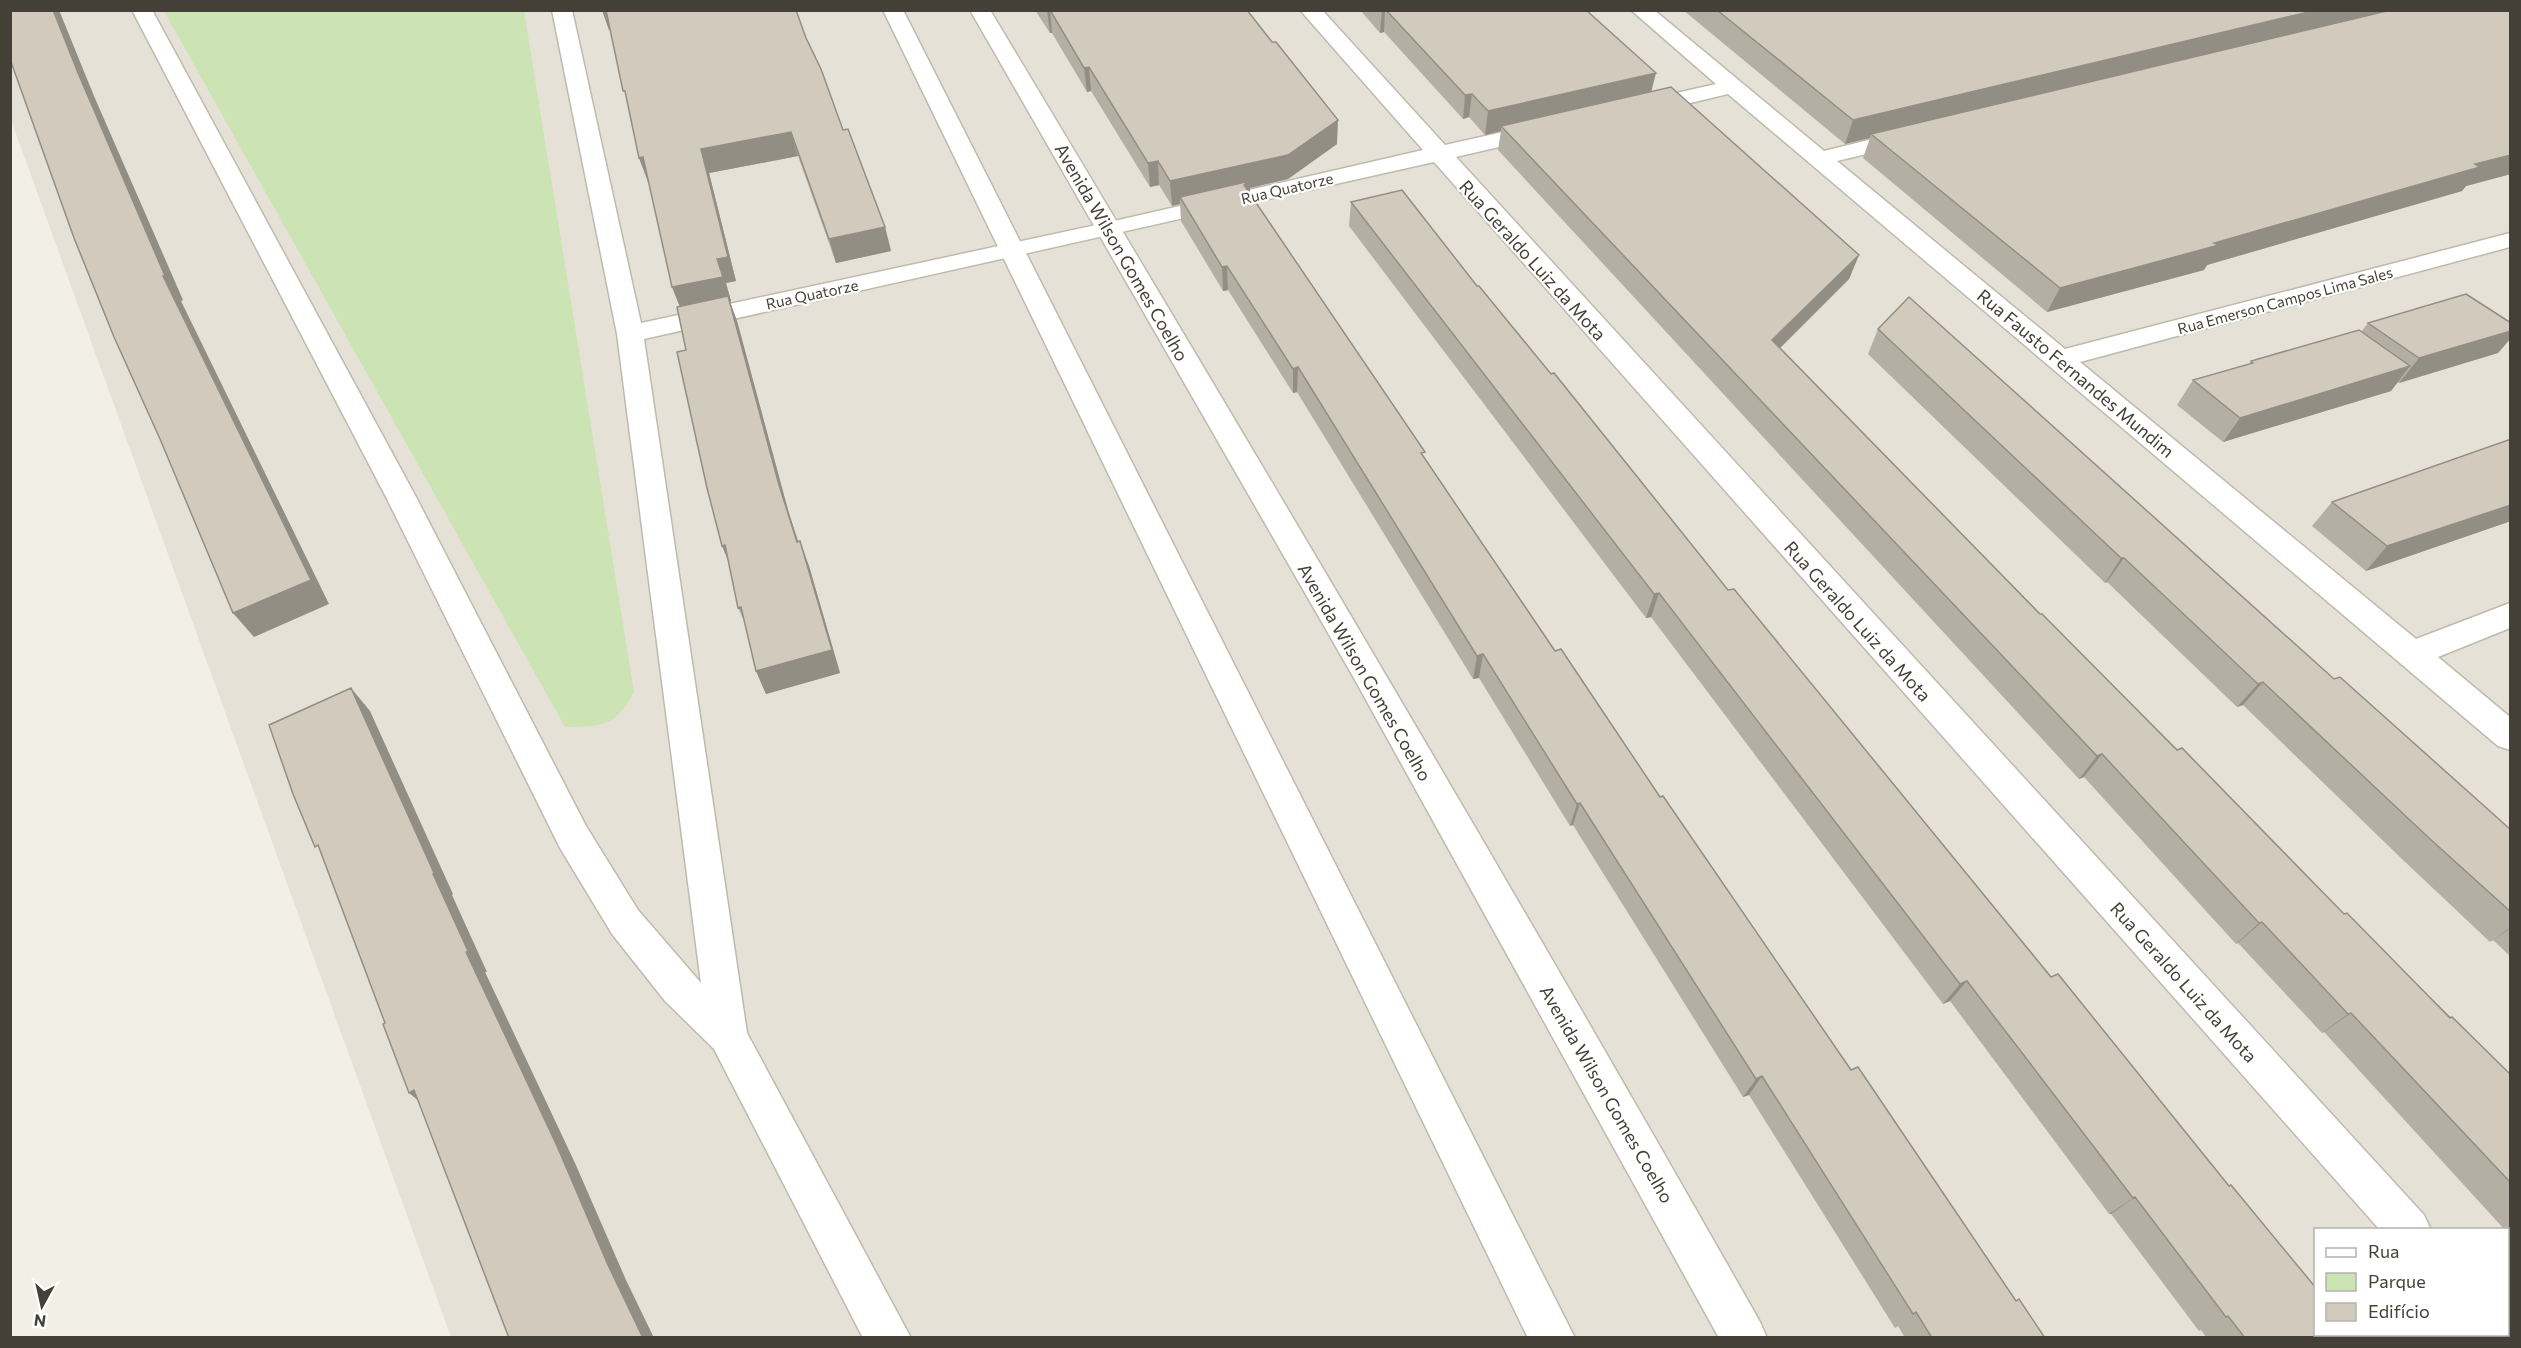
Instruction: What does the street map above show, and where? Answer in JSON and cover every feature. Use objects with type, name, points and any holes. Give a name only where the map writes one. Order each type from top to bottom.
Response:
[{"type":"street","points":[[142,10],[401,497],[573,837],[625,922],[679,988],[728,1036],[888,1338]]},
{"type":"street","points":[[562,10],[630,334],[728,1036]]},
{"type":"street","points":[[893,10],[1552,1338]]},
{"type":"street","name":"Avenida Wilson Gomes Coelho","points":[[980,10],[1110,230],[1609,1094],[1744,1338]]},
{"type":"street","name":"Rua Geraldo Luiz da Mota","points":[[1310,10],[2407,1228]]},
{"type":"street","name":"Rua Fausto Fernandes Mundim","points":[[1641,10],[2511,736]]},
{"type":"street","points":[[1619,113],[1732,87]]},
{"type":"street","name":"Rua Quatorze","points":[[630,334],[1110,230],[1562,125]]},
{"type":"street","points":[[1819,159],[1934,131]]},
{"type":"street","name":"Rua Emerson Campos Lima Sales","points":[[2059,359],[2511,240]]},
{"type":"street","points":[[2412,654],[2511,615]]},
{"type":"shaded area","points":[[11,10],[2510,11],[2510,1337],[451,1337],[11,120]]},
{"type":"green space","points":[[164,11],[524,11],[634,692],[621,712],[614,718],[599,725],[565,727]]},
{"type":"building","points":[[10,10],[53,10],[165,276],[163,276],[311,580],[233,613],[160,439],[114,337],[74,238],[10,59]]},
{"type":"building","points":[[606,10],[796,10],[843,130],[848,129],[885,227],[829,239],[791,132],[701,149],[728,257],[717,259],[723,277],[672,287],[643,157],[639,158],[625,91],[623,91]]},
{"type":"building","points":[[1050,10],[1247,10],[1272,42],[1276,42],[1338,120],[1288,155],[1170,181],[1158,161],[1148,163],[1089,67],[1084,68]]},
{"type":"building","points":[[1386,10],[1586,10],[1656,73],[1488,111],[1472,94],[1465,95]]},
{"type":"building","points":[[1717,10],[2317,10],[1853,120]]},
{"type":"building","points":[[2391,10],[2511,10],[2511,155],[2475,164],[2480,167],[2214,243],[2219,245],[2060,288],[1871,134]]},
{"type":"building","points":[[1671,87],[1859,255],[1772,340],[2040,614],[2177,750],[2182,748],[2344,914],[2347,913],[2450,1018],[2452,1017],[2511,1075],[2511,1183],[2351,1013],[2348,1014],[2262,922],[2259,923],[2102,754],[2097,756],[1501,126]]},
{"type":"building","points":[[1250,181],[1244,185],[1425,452],[1421,453],[1555,651],[1561,649],[1660,797],[1663,796],[1851,1070],[1858,1067],[2016,1301],[2019,1299],[2045,1338],[1932,1338],[1916,1312],[1913,1314],[1762,1076],[1756,1079],[1580,803],[1577,804],[1483,654],[1477,656],[1298,367],[1293,369],[1227,266],[1222,267],[1180,197]]},
{"type":"building","points":[[1402,190],[1477,286],[1551,374],[1554,373],[1728,590],[1734,589],[2051,977],[2058,974],[2229,1186],[2231,1185],[2314,1286],[2314,1336],[2357,1336],[2358,1338],[2245,1338],[2228,1316],[2226,1317],[1967,981],[1960,984],[1659,593],[1654,594],[1351,202]]},
{"type":"building","points":[[2466,294],[2511,323],[2511,331],[2419,358],[2368,323]]},
{"type":"building","points":[[728,296],[779,485],[797,542],[800,541],[832,650],[756,671],[741,607],[738,608],[725,545],[722,546],[707,488],[677,352],[686,350],[677,307]]},
{"type":"building","points":[[1909,297],[2334,679],[2340,677],[2511,830],[2511,912],[2263,682],[2258,684],[2124,558],[2121,558],[1878,329]]},
{"type":"building","points":[[2359,330],[2410,366],[2240,418],[2193,380],[2253,363],[2251,361]]},
{"type":"building","points":[[2511,439],[2511,505],[2387,546],[2332,502]]},
{"type":"building","points":[[351,688],[468,951],[466,952],[557,1146],[608,1265],[643,1338],[509,1338],[414,1090],[409,1093],[318,845],[315,847],[293,794],[269,725]]}]
